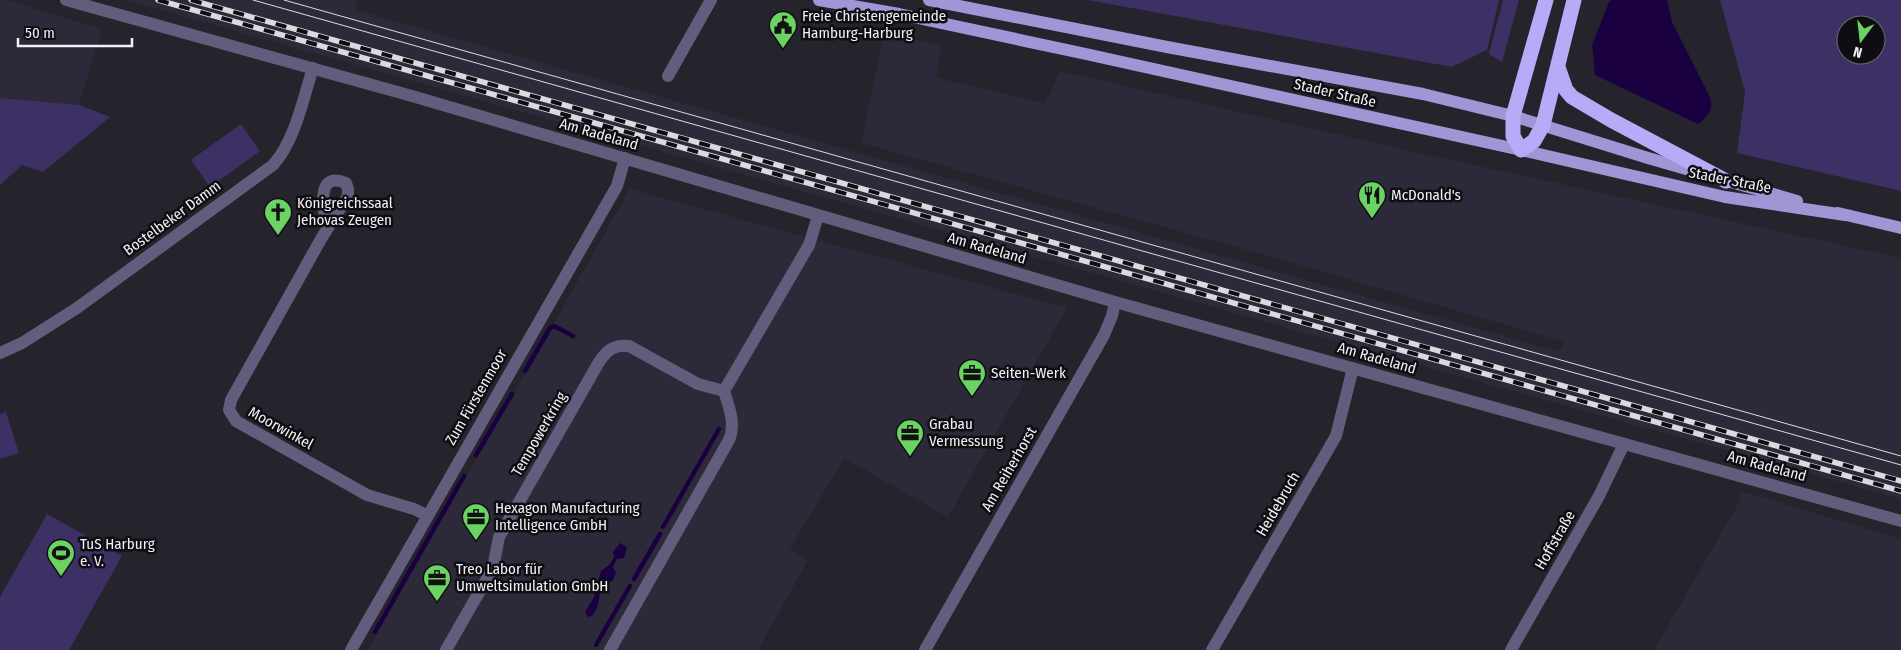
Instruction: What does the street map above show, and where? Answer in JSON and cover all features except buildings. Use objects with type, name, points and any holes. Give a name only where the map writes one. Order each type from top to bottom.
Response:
[{"type":"highway","points":[[1546,0],[1513,116],[1513,136],[1521,150],[1534,141],[1543,125],[1574,0]]},
{"type":"highway","points":[[1558,66],[1566,90],[1572,97],[1605,117],[1726,181]]},
{"type":"main road","name":"Stader Straße","points":[[819,0],[900,14],[984,32],[1521,150],[1725,197],[1845,215]]},
{"type":"main road","name":"Stader Straße","points":[[929,0],[1167,47],[1414,92],[1513,116],[1726,181],[1845,215],[1901,228]]},
{"type":"street","name":"Am Radeland","points":[[66,0],[313,68],[1115,302],[1901,521]]},
{"type":"street","points":[[668,76],[711,0]]},
{"type":"street","name":"Bostelbeker Damm","points":[[0,353],[22,343],[77,308],[273,165],[281,156],[290,140],[313,68]]},
{"type":"street","name":"Zum Fürstenmoor","points":[[351,650],[617,186],[625,158]]},
{"type":"street","points":[[610,650],[729,440],[732,420],[724,391],[809,245],[818,216]]},
{"type":"street","name":"Moorwinkel","points":[[327,228],[231,400],[229,410],[236,421],[367,495],[414,509],[428,516]]},
{"type":"street","name":"Am Reiherhorst","points":[[925,650],[1104,335],[1112,316],[1115,302]]},
{"type":"street","name":"Tempowerkring","points":[[446,650],[493,568],[499,536],[599,362],[608,351],[616,346],[629,346],[698,384],[724,391]]},
{"type":"street","name":"Heidebruch","points":[[1212,650],[1336,436],[1353,368]]},
{"type":"street","name":"Hoffstraße","points":[[1511,650],[1599,496],[1624,444]]},
{"type":"shaded area","points":[[0,0],[6,0],[102,29],[79,105],[0,98]]},
{"type":"shaded area","points":[[126,0],[357,0],[355,10],[1560,352],[1565,342],[1262,254],[861,143],[884,34],[942,45],[936,78],[1045,103],[1060,71],[1428,155],[1901,258],[1901,499],[1347,345]]},
{"type":"shaded area","points":[[1088,0],[1499,0],[1487,50],[1452,67]]},
{"type":"shaded area","points":[[1503,0],[1519,0],[1502,62],[1489,54]]},
{"type":"shaded area","points":[[1611,0],[1667,0],[1672,22],[1710,97],[1711,109],[1705,119],[1698,124],[1595,75],[1592,45]]},
{"type":"shaded area","points":[[1720,0],[1901,0],[1901,191],[1737,153],[1745,92]]},
{"type":"shaded area","points":[[0,98],[79,105],[110,117],[43,172],[22,165],[0,185]]},
{"type":"shaded area","points":[[241,124],[260,151],[210,187],[191,160]]},
{"type":"shaded area","points":[[630,189],[1067,308],[948,517],[844,458],[790,549],[808,560],[758,650],[368,650]]},
{"type":"shaded area","points":[[6,412],[19,453],[0,459],[0,414]]},
{"type":"shaded area","points":[[1741,491],[1901,539],[1901,650],[1654,650],[1741,499]]},
{"type":"shaded area","name":"TuS Harburg e. V.","points":[[47,514],[122,556],[69,650],[0,650],[0,597]]},
{"type":"shaded area","points":[[620,543],[627,547],[624,558],[617,559],[613,567],[616,573],[613,580],[601,589],[597,608],[592,616],[588,617],[585,612],[594,597],[601,571],[609,565],[614,557],[613,552]]},
{"type":"waterway","points":[[525,371],[550,328],[554,326],[573,336]]},
{"type":"waterway","points":[[476,455],[512,394]]},
{"type":"waterway","points":[[663,527],[719,429]]},
{"type":"waterway","points":[[375,632],[464,476]]},
{"type":"waterway","points":[[634,579],[660,534]]},
{"type":"waterway","points":[[596,645],[630,586]]},
{"type":"tram line","points":[[253,0],[1901,465]]},
{"type":"tram line","points":[[284,0],[1901,456]]},
{"type":"railway","points":[[158,0],[1901,491]]},
{"type":"railway","points":[[191,0],[1901,481]]},
{"type":"place","name":"Freie Christengemeinde Hamburg-Harburg","points":[[783,49]]},
{"type":"place","name":"McDonald's","points":[[1372,219]]},
{"type":"place","name":"Königreichssaal Jehovas Zeugen","points":[[278,236]]},
{"type":"place","name":"Seiten-Werk","points":[[972,397]]},
{"type":"place","name":"Grabau Vermessung","points":[[910,457]]},
{"type":"place","name":"Hexagon Manufacturing Intelligence GmbH","points":[[476,541]]},
{"type":"place","name":"TuS Harburg e. V.","points":[[61,577]]},
{"type":"place","name":"Treo Labor für Umweltsimulation GmbH","points":[[437,602]]}]
